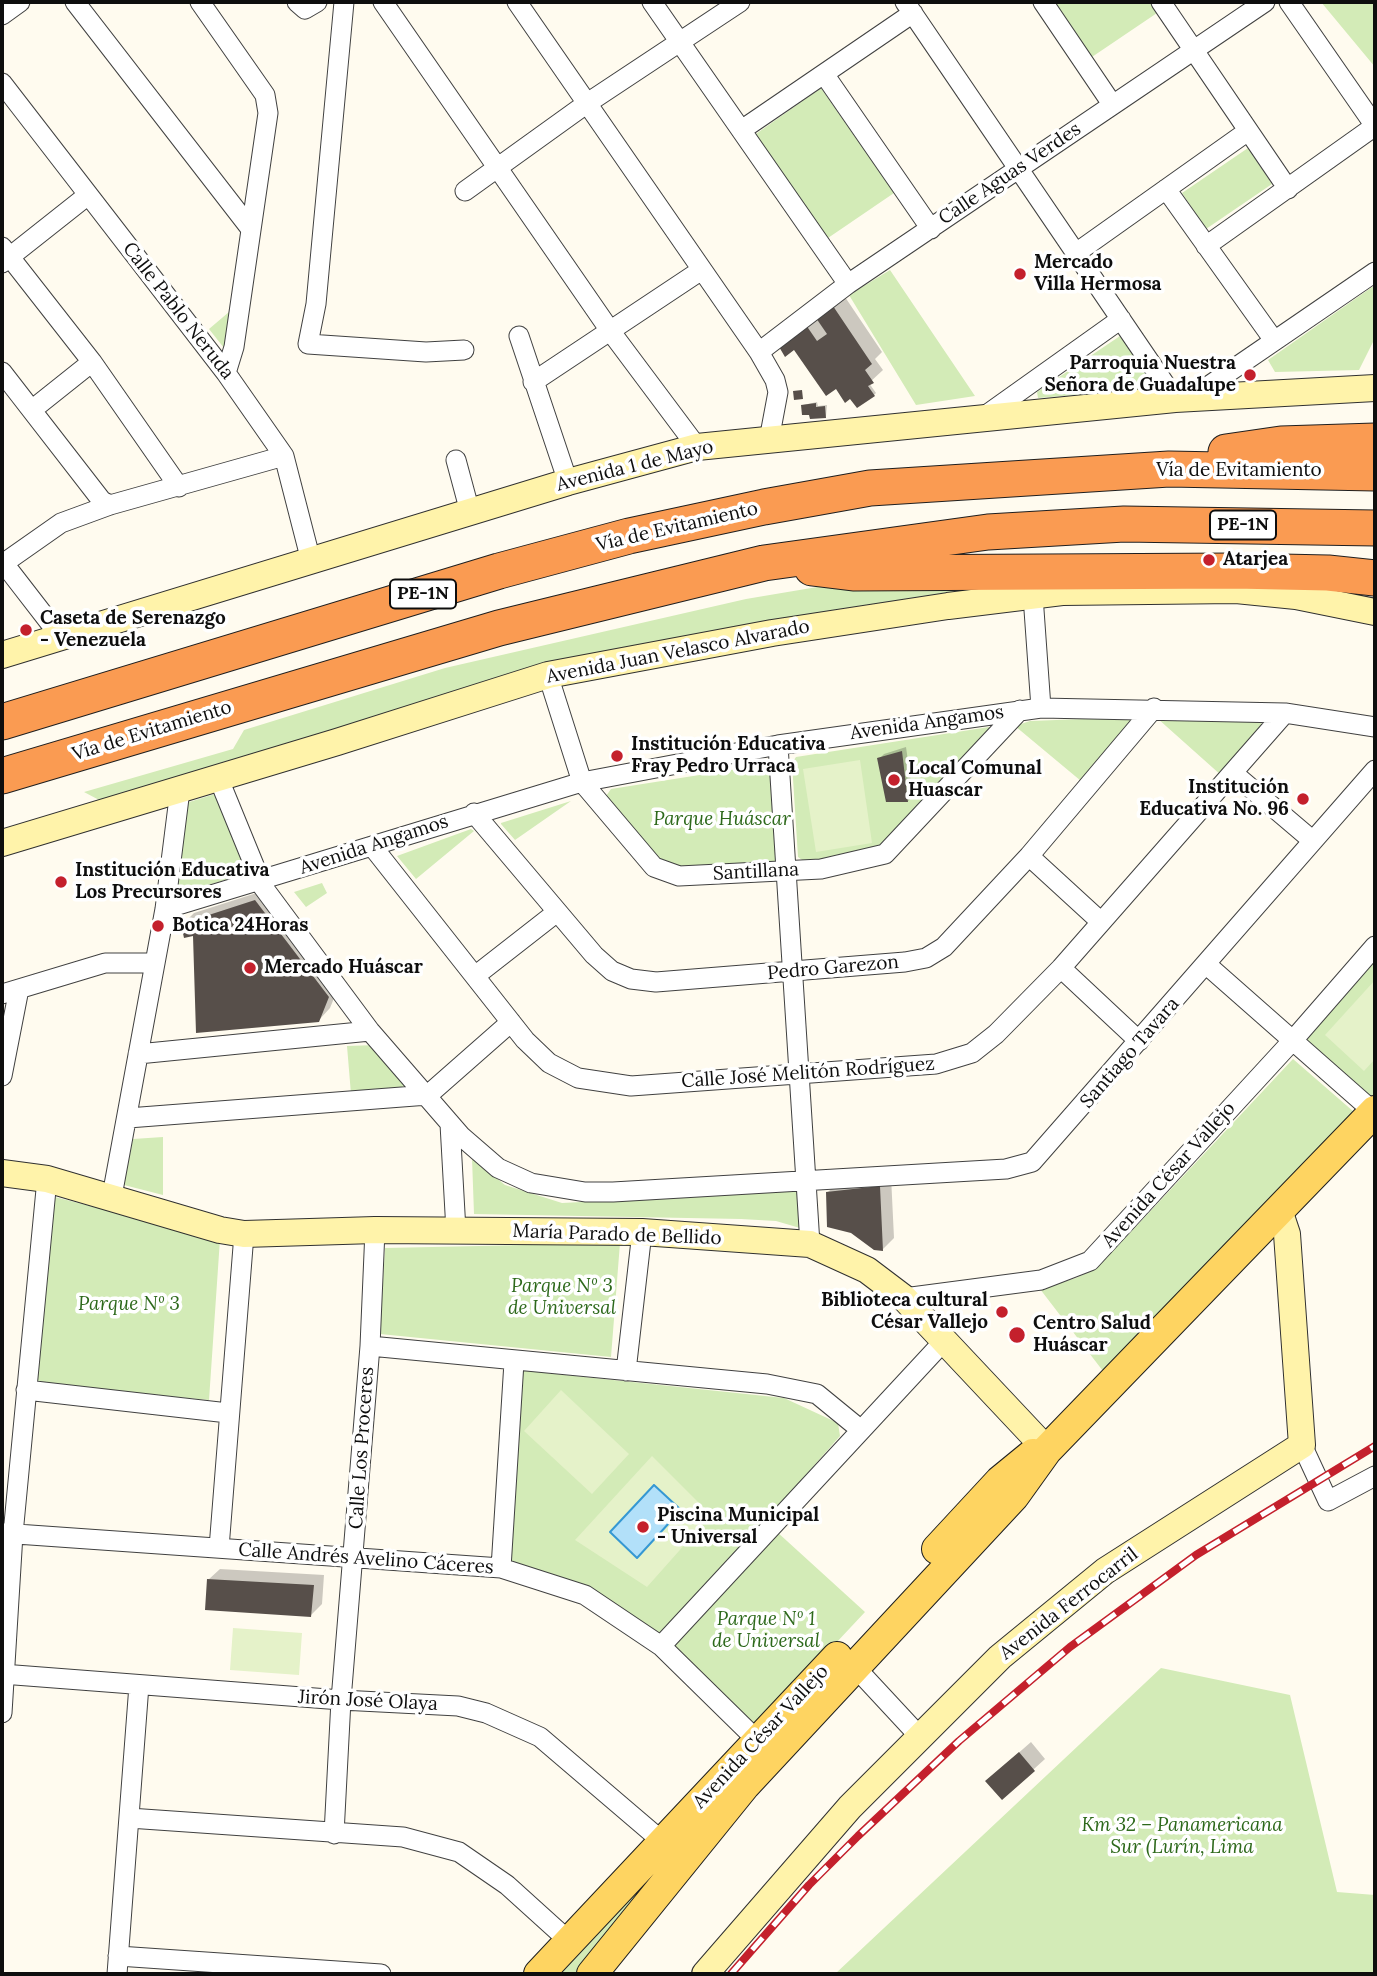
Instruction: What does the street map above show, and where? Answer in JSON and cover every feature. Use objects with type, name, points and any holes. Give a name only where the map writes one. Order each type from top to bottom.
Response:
[{"type":"highway","points":[[1169,469],[1253,447],[1375,442]]},
{"type":"highway","name":"Vía de Evitamiento","points":[[2,722],[499,571],[641,533],[870,488],[1169,469],[1375,474]]},
{"type":"highway","name":"Vía de Evitamiento","points":[[2,776],[499,628],[765,562],[988,532],[1124,524],[1375,528]]},
{"type":"highway","points":[[765,562],[853,573],[1236,571],[1328,573],[1375,578]]},
{"type":"main road","name":"Avenida César Vallejo","points":[[765,1748],[855,1667],[1014,1496],[1032,1475],[1047,1450],[1375,1111]]},
{"type":"main road","name":"Avenida César Vallejo","points":[[539,1974],[570,1942],[672,1852],[1000,1481],[1019,1463],[1047,1450]]},
{"type":"main road","name":"Avenida César Vallejo","points":[[592,1974],[672,1852]]},
{"type":"street","points":[[2,15],[20,2]]},
{"type":"street","points":[[75,2],[250,228]]},
{"type":"street","points":[[200,2],[265,95],[268,113],[234,347],[226,373]]},
{"type":"street","points":[[298,2],[304,9],[317,2]]},
{"type":"street","points":[[344,2],[316,304],[308,344],[426,352],[464,350]]},
{"type":"street","points":[[383,2],[611,332],[697,447]]},
{"type":"street","points":[[517,2],[700,271],[759,352],[775,380],[778,393],[769,440]]},
{"type":"street","points":[[652,2],[679,44],[743,129],[848,284]]},
{"type":"street","points":[[465,191],[586,104],[740,2]]},
{"type":"street","points":[[1043,2],[1112,104]]},
{"type":"street","points":[[1161,2],[1288,189]]},
{"type":"street","name":"Calle Aguas Verdes","points":[[759,352],[848,284],[1265,2]]},
{"type":"street","points":[[1206,246],[1375,126],[1289,2]]},
{"type":"street","points":[[743,129],[824,74],[909,8],[1121,318],[1183,399],[1375,272]]},
{"type":"street","points":[[824,74],[931,229]]},
{"type":"street","name":"Calle Pablo Neruda","points":[[2,83],[226,373],[284,456],[312,561]]},
{"type":"street","points":[[1076,253],[1248,131]]},
{"type":"street","points":[[1166,189],[1273,339]]},
{"type":"street","points":[[88,195],[4,256],[92,362],[179,487]]},
{"type":"street","points":[[533,382],[700,271]]},
{"type":"street","points":[[981,419],[1121,318]]},
{"type":"street","points":[[519,337],[568,482]]},
{"type":"street","points":[[33,410],[92,362]]},
{"type":"street","points":[[2,372],[102,501],[110,505]]},
{"type":"street","name":"Avenida 1 de Mayo","points":[[2,655],[568,482],[697,447],[1373,383]]},
{"type":"street","points":[[60,636],[3,562],[61,523],[110,505],[284,456]]},
{"type":"street","points":[[456,460],[470,512]]},
{"type":"street","name":"Avenida Juan Velasco Alvarado","points":[[2,843],[548,675],[772,633],[1062,592],[1236,590],[1296,596],[1375,612]]},
{"type":"street","points":[[1033,596],[1041,708]]},
{"type":"street","name":"Santillana","points":[[548,675],[582,782],[646,860],[663,872],[679,876],[821,869],[885,854],[1020,710]]},
{"type":"street","name":"Avenida Angamos","points":[[165,909],[582,782],[778,744],[1041,708],[1154,708],[1285,713],[1375,727]]},
{"type":"street","name":"Pedro Garezon","points":[[474,813],[556,912],[604,964],[631,979],[656,982],[792,973],[926,958],[944,947],[1029,856],[1154,708]]},
{"type":"street","name":"Calle José Melitón Rodríguez","points":[[372,846],[511,1022],[549,1063],[594,1083],[631,1086],[936,1065],[960,1059],[985,1044],[1061,968],[1285,713]]},
{"type":"street","points":[[778,744],[810,1244]]},
{"type":"street","name":"Santiago Tavara","points":[[218,777],[260,881],[370,1031],[428,1095],[450,1124],[498,1168],[512,1176],[549,1187],[585,1192],[661,1192],[805,1180],[1006,1169],[1032,1162],[1375,770]]},
{"type":"street","points":[[1233,773],[1312,841]]},
{"type":"street","points":[[112,1196],[165,909],[180,789]]},
{"type":"street","points":[[1029,856],[1101,922]]},
{"type":"street","points":[[475,976],[556,912]]},
{"type":"street","name":"Avenida César Vallejo","points":[[904,1298],[1041,1280],[1090,1261],[1294,1040],[1375,946]]},
{"type":"street","points":[[2,1076],[10,991],[105,963],[154,963]]},
{"type":"street","points":[[1207,965],[1375,1111]]},
{"type":"street","points":[[1061,968],[1139,1041]]},
{"type":"street","points":[[128,1118],[428,1095],[511,1022]]},
{"type":"street","points":[[138,1054],[370,1031]]},
{"type":"street","points":[[450,1124],[456,1231]]},
{"type":"street","name":"María Parado de Bellido","points":[[2,1173],[47,1179],[220,1230],[244,1234],[375,1230],[642,1232],[810,1244],[867,1270],[904,1298],[1047,1450]]},
{"type":"street","points":[[2,1713],[7,1533],[26,1390],[47,1179]]},
{"type":"street","points":[[1279,1210],[1287,1234],[1302,1445],[1328,1501],[1375,1476]]},
{"type":"street","name":"Calle Los Proceres","points":[[334,1834],[341,1700],[370,1346],[375,1230]]},
{"type":"street","points":[[626,1371],[642,1232]]},
{"type":"street","points":[[219,1548],[244,1234]]},
{"type":"street","points":[[661,1646],[943,1342]]},
{"type":"street","points":[[370,1346],[514,1362],[767,1384],[817,1394],[861,1430]]},
{"type":"street","points":[[501,1568],[514,1362]]},
{"type":"street","points":[[26,1390],[228,1413]]},
{"type":"street","name":"Avenida Ferrocarril","points":[[705,1974],[814,1846],[1000,1657],[1105,1571],[1302,1445]]},
{"type":"street","name":"Calle Andrés Avelino Cáceres","points":[[7,1533],[501,1568],[585,1595],[661,1646],[765,1748]]},
{"type":"street","points":[[855,1667],[920,1737]]},
{"type":"street","name":"Jirón José Olaya","points":[[3,1674],[341,1700],[458,1706],[515,1723],[565,1755],[672,1852]]},
{"type":"street","points":[[139,1685],[118,1965],[381,1974]]},
{"type":"street","points":[[129,1818],[402,1838],[459,1852],[507,1885],[570,1942]]},
{"type":"green space","points":[[1047,2],[1149,2],[1157,13],[1086,61]]},
{"type":"green space","points":[[1321,2],[1375,2],[1375,67]]},
{"type":"green space","points":[[821,88],[894,193],[828,238],[753,136]]},
{"type":"green space","points":[[1248,148],[1272,184],[1206,229],[1182,193]]},
{"type":"green space","points":[[890,270],[975,396],[916,405],[849,295]]},
{"type":"green space","points":[[1375,285],[1375,338],[1359,370],[1275,372],[1268,360]]},
{"type":"green space","points":[[236,306],[224,348],[209,329]]},
{"type":"green space","points":[[1120,336],[1155,383],[1152,389],[1038,398],[1037,392]]},
{"type":"green space","points":[[841,583],[1015,589],[761,625],[101,801],[84,792],[233,749],[244,730],[445,668],[746,599]]},
{"type":"green space","points":[[1136,717],[1081,781],[1015,726],[1030,721]]},
{"type":"green space","points":[[1157,718],[1260,718],[1263,732],[1222,776]]},
{"type":"green space","points":[[989,727],[993,730],[873,853],[805,862],[798,857],[792,763],[796,757]]},
{"type":"green space","points":[[860,760],[872,843],[816,852],[803,769]]},
{"type":"green space","name":"Parque Huáscar","points":[[769,764],[778,865],[679,870],[666,866],[606,796],[611,789]]},
{"type":"green space","points":[[218,793],[249,873],[177,894],[174,890],[183,804]]},
{"type":"green space","points":[[571,801],[515,840],[501,824],[501,823]]},
{"type":"green space","points":[[471,829],[474,831],[416,879],[397,856]]},
{"type":"green space","points":[[322,883],[327,893],[306,907],[294,892]]},
{"type":"green space","points":[[1375,957],[1375,1099],[1373,1101],[1304,1040]]},
{"type":"green space","points":[[1375,980],[1375,1059],[1364,1071],[1325,1035]]},
{"type":"green space","points":[[377,1045],[407,1088],[351,1094],[347,1046]]},
{"type":"green space","points":[[1293,1059],[1354,1112],[1106,1375],[1040,1289],[1076,1278],[1097,1268]]},
{"type":"green space","points":[[163,1137],[163,1195],[124,1185],[133,1139]]},
{"type":"green space","points":[[472,1158],[505,1185],[562,1203],[797,1191],[800,1228],[776,1221],[741,1219],[474,1214]]},
{"type":"green space","name":"Parque Nº 3","points":[[51,1196],[220,1239],[209,1400],[35,1384]]},
{"type":"green space","name":"Parque Nº 3 de Universal","points":[[620,1243],[611,1357],[380,1334],[385,1248]]},
{"type":"green space","points":[[518,1370],[784,1398],[838,1423],[840,1436],[662,1638],[505,1560]]},
{"type":"green space","points":[[561,1390],[629,1454],[592,1494],[524,1431]]},
{"type":"green space","name":"Piscina Municipal - Universal","points":[[652,1456],[711,1515],[647,1587],[575,1540]]},
{"type":"green space","name":"Parque Nº 1 de Universal","points":[[776,1531],[865,1612],[761,1723],[751,1723],[676,1652],[675,1644]]},
{"type":"green space","points":[[233,1628],[302,1633],[299,1675],[230,1670]]},
{"type":"green space","name":"Km 32 – Panamericana Sur (Lurín, Lima","points":[[1161,1668],[1290,1695],[1337,1892],[1375,1895],[1375,1974],[835,1974]]},
{"type":"green space","points":[[659,1859],[666,1865],[582,1974],[552,1974]]},
{"type":"water","points":[[654,1485],[681,1510],[637,1558],[610,1532]]},
{"type":"building","points":[[833,306],[872,364],[865,370],[874,383],[868,386],[875,396],[857,408],[850,399],[845,403],[836,389],[826,396],[794,350],[785,357],[778,345],[806,325],[817,341],[827,334],[816,318]]},
{"type":"building","points":[[802,390],[803,399],[794,400],[793,391]]},
{"type":"building","points":[[816,403],[816,407],[825,406],[826,418],[810,419],[809,415],[802,415],[801,405]]},
{"type":"building","name":"Caseta de Serenazgo - Venezuela","points":[[28,623],[32,628],[30,635],[23,636],[19,631],[20,625]]},
{"type":"building","name":"Local Comunal Huascar","points":[[902,751],[908,802],[886,802],[877,758]]},
{"type":"building","name":"Mercado Huáscar","points":[[255,900],[329,997],[319,1022],[196,1033],[193,936],[184,938],[181,924]]},
{"type":"building","points":[[880,1186],[883,1251],[874,1250],[851,1233],[827,1227],[826,1192]]},
{"type":"building","points":[[207,1579],[314,1585],[311,1617],[205,1610]]},
{"type":"building","points":[[1019,1752],[1035,1771],[1002,1800],[985,1781]]},
{"type":"railway","points":[[731,1974],[809,1885],[858,1836],[959,1741],[1070,1647],[1196,1555],[1375,1446]]},
{"type":"place","name":"Mercado Villa Hermosa","points":[[1020,274]]},
{"type":"place","name":"Parroquia Nuestra Señora de Guadalupe","points":[[1250,375]]},
{"type":"place","name":"Atarjea","points":[[1209,560]]},
{"type":"place","name":"Caseta de Serenazgo - Venezuela","points":[[26,630]]},
{"type":"place","name":"Institución Educativa Fray Pedro Urraca","points":[[617,756]]},
{"type":"place","name":"Local Comunal Huascar","points":[[894,780]]},
{"type":"place","name":"Institución Educativa No. 96","points":[[1303,799]]},
{"type":"place","name":"Institución Educativa Los Precursores","points":[[61,882]]},
{"type":"place","name":"Botica 24Horas","points":[[158,926]]},
{"type":"place","name":"Mercado Huáscar","points":[[250,968]]},
{"type":"place","name":"Biblioteca cultural César Vallejo","points":[[1002,1312]]},
{"type":"place","name":"Centro Salud Huáscar","points":[[1017,1335]]},
{"type":"place","name":"Piscina Municipal - Universal","points":[[643,1527]]}]
